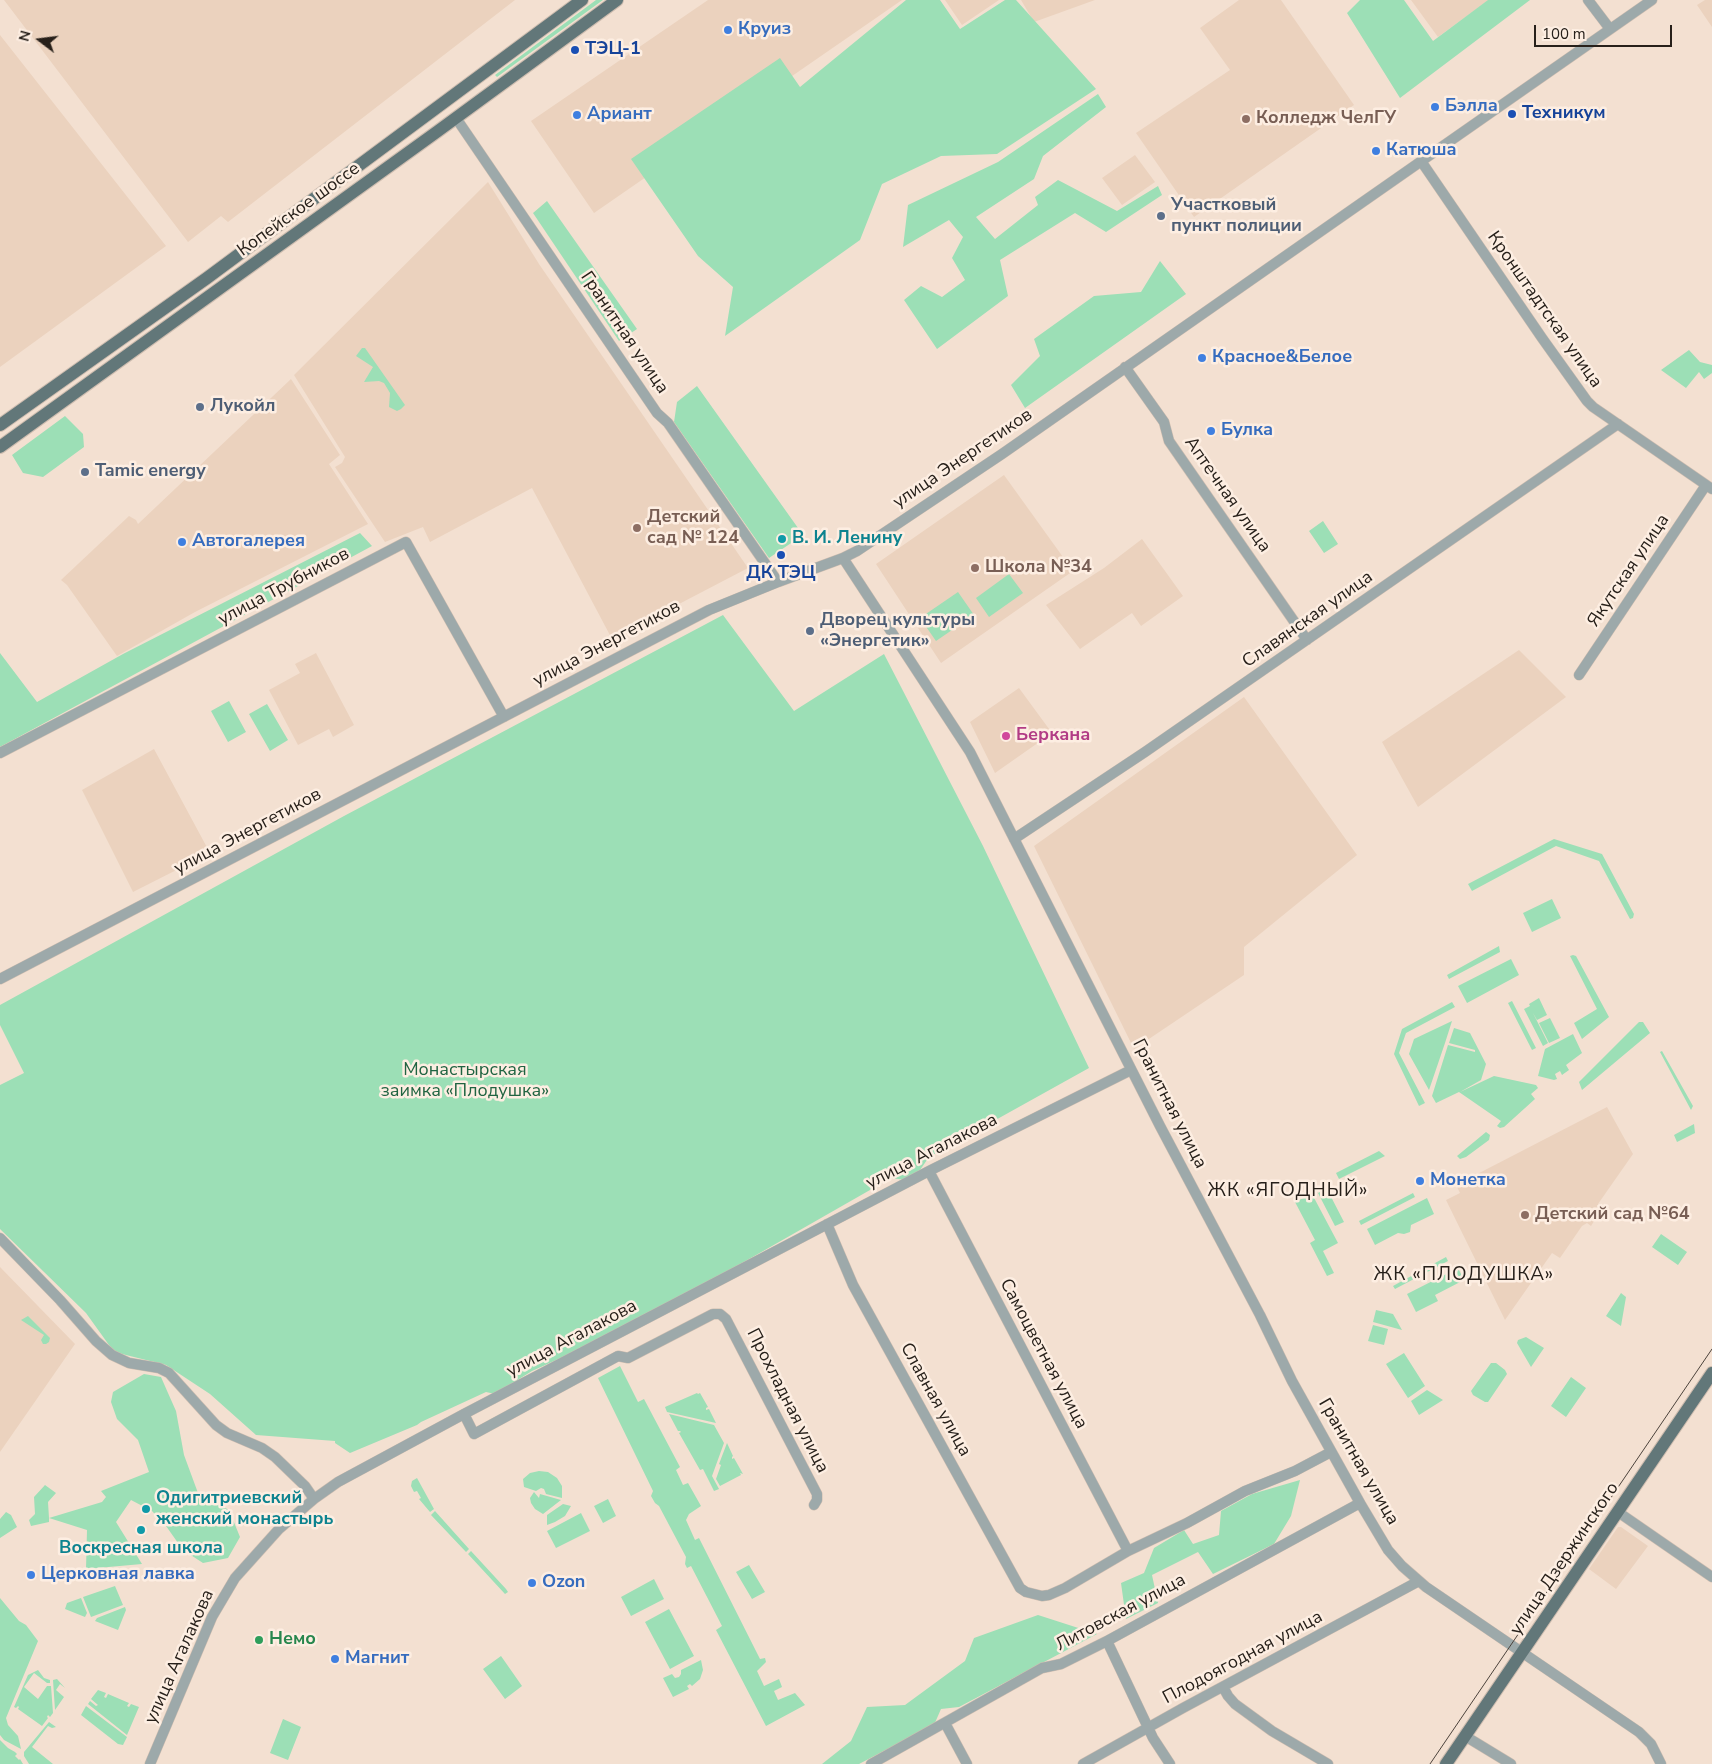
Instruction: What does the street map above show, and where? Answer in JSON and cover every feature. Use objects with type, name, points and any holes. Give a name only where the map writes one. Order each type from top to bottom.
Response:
[{"type":"main road","name":"Копейское шоссе","points":[[0,425],[207,278],[582,0]]},
{"type":"main road","name":"Копейское шоссе","points":[[0,447],[617,0]]},
{"type":"main road","name":"Гранитная улица","points":[[445,102],[456,118]]},
{"type":"main road","name":"улица Дзержинского","points":[[1446,1764],[1712,1373]]},
{"type":"street","points":[[1588,0],[1610,29]]},
{"type":"street","name":"улица Энергетиков","points":[[0,979],[709,610],[843,558],[994,459],[1652,0]]},
{"type":"street","name":"Гранитная улица","points":[[456,118],[657,413],[668,423],[778,582]]},
{"type":"street","name":"Кронштадтская улица","points":[[1421,161],[1587,401],[1709,487]]},
{"type":"street","name":"Аптечная улица","points":[[1126,367],[1164,422],[1170,441],[1307,640]]},
{"type":"street","name":"Славянская улица","points":[[1014,839],[1145,752],[1618,424]]},
{"type":"street","name":"Якутская улица","points":[[1579,675],[1709,487]]},
{"type":"street","name":"улица Трубников","points":[[0,753],[406,542],[504,717]]},
{"type":"street","name":"Гранитная улица","points":[[843,558],[970,752],[1131,1070],[1260,1315],[1292,1381],[1388,1550],[1419,1581],[1639,1732],[1651,1744],[1661,1764]]},
{"type":"street","name":"улица Агалакова","points":[[150,1764],[208,1625],[223,1596],[235,1578],[279,1528],[314,1499],[354,1472],[464,1414],[929,1171],[1131,1070]]},
{"type":"street","name":"Самоцветная улица","points":[[929,1171],[1128,1552]]},
{"type":"street","name":"Славная улица","points":[[827,1224],[853,1284],[1020,1588],[1033,1595],[1049,1595],[1065,1588],[1128,1552]]},
{"type":"street","points":[[0,1238],[60,1300],[96,1341],[112,1355],[129,1363],[159,1368],[169,1373],[216,1425],[227,1433],[262,1448],[276,1457],[314,1499]]},
{"type":"street","name":"Прохладная улица","points":[[464,1414],[474,1434],[618,1356],[628,1358],[713,1314],[720,1314],[726,1319],[817,1494],[817,1500],[814,1505]]},
{"type":"street","points":[[1128,1552],[1188,1523],[1245,1491],[1295,1471],[1331,1452]]},
{"type":"street","name":"Литовская улица","points":[[871,1764],[1042,1668],[1061,1664],[1107,1641],[1360,1503]]},
{"type":"street","points":[[1618,1512],[1712,1577]]},
{"type":"street","name":"Плодоягодная улица","points":[[1083,1764],[1419,1581]]},
{"type":"street","points":[[1107,1641],[1148,1729],[1170,1764]]},
{"type":"street","points":[[1223,1687],[1235,1704],[1272,1731],[1328,1764]]},
{"type":"street","points":[[945,1723],[967,1764]]},
{"type":"street","points":[[1465,1736],[1511,1764]]},
{"type":"shaded area","points":[[4,0],[515,0],[228,222],[221,216],[188,242]]},
{"type":"shaded area","points":[[708,0],[902,0],[594,213],[531,121]]},
{"type":"shaded area","points":[[945,0],[999,0],[962,25]]},
{"type":"shaded area","points":[[1021,0],[1095,0],[1034,22]]},
{"type":"shaded area","name":"Колледж ЧелГУ","points":[[1239,0],[1281,0],[1354,105],[1194,217],[1136,133],[1230,70],[1200,28]]},
{"type":"shaded area","points":[[1411,0],[1489,0],[1438,37]]},
{"type":"shaded area","points":[[1705,0],[1712,0],[1712,27],[1697,5]]},
{"type":"shaded area","points":[[0,35],[166,246],[0,367]]},
{"type":"shaded area","points":[[1135,155],[1155,182],[1122,205],[1102,178]]},
{"type":"shaded area","points":[[488,182],[539,264],[748,568],[612,639],[532,488],[430,542],[423,527],[385,542],[335,467],[342,463],[345,457],[294,375]]},
{"type":"shaded area","points":[[291,379],[340,455],[329,464],[368,524],[195,612],[117,656],[67,585],[61,580],[129,516],[136,520],[138,524]]},
{"type":"shaded area","name":"Школа №34","points":[[1004,475],[1073,571],[941,663],[876,564]]},
{"type":"shaded area","points":[[1142,539],[1183,596],[1141,626],[1132,613],[1080,649],[1046,605],[1104,568]]},
{"type":"shaded area","points":[[1519,650],[1566,697],[1418,807],[1382,742]]},
{"type":"shaded area","points":[[316,653],[354,725],[333,737],[329,729],[298,745],[269,690],[300,673],[295,664]]},
{"type":"shaded area","points":[[1019,688],[1052,733],[995,773],[970,722]]},
{"type":"shaded area","points":[[1244,697],[1357,855],[1244,947],[1244,975],[1134,1049],[1034,846]]},
{"type":"shaded area","points":[[154,749],[210,853],[133,892],[82,790]]},
{"type":"shaded area","name":"Детский сад №64","points":[[1607,1107],[1633,1154],[1598,1204],[1602,1208],[1591,1226],[1587,1223],[1582,1226],[1560,1258],[1552,1253],[1505,1320],[1446,1200],[1460,1193],[1456,1185]]},
{"type":"shaded area","points":[[0,1267],[75,1344],[0,1452]]},
{"type":"shaded area","points":[[1618,1527],[1621,1527],[1648,1546],[1616,1589],[1589,1569]]},
{"type":"green space","points":[[596,0],[603,0],[497,77],[495,75]]},
{"type":"green space","points":[[906,0],[940,0],[960,29],[1005,0],[1016,0],[1096,89],[997,154],[941,156],[882,184],[860,240],[725,336],[733,287],[698,256],[631,159],[780,58],[800,87]]},
{"type":"green space","points":[[1360,0],[1404,0],[1433,41],[1488,0],[1530,0],[1400,98],[1347,13]]},
{"type":"green space","points":[[1098,94],[1106,107],[1043,156],[1034,179],[976,217],[995,239],[1038,205],[1035,197],[1058,180],[1117,211],[1158,186],[1162,195],[1106,232],[1075,213],[1000,260],[1008,296],[937,349],[904,300],[921,286],[942,297],[965,280],[952,258],[963,237],[949,220],[903,247],[908,205],[998,162]]},
{"type":"green space","points":[[547,201],[637,329],[619,341],[533,213]]},
{"type":"green space","points":[[1160,261],[1186,294],[1025,408],[1011,385],[1040,356],[1034,339],[1094,296],[1141,292]]},
{"type":"green space","points":[[362,348],[365,348],[405,405],[401,409],[397,411],[389,407],[390,393],[384,383],[379,381],[364,382],[373,367],[356,356]]},
{"type":"green space","points":[[1689,350],[1700,362],[1712,365],[1712,373],[1704,379],[1699,372],[1686,388],[1661,370]]},
{"type":"green space","points":[[697,386],[803,535],[769,558],[674,422],[677,402]]},
{"type":"green space","points":[[65,416],[83,434],[84,447],[43,477],[23,473],[12,455]]},
{"type":"green space","points":[[1323,521],[1338,544],[1324,553],[1309,531]]},
{"type":"green space","points":[[360,533],[372,546],[0,747],[0,653],[37,702],[123,654]]},
{"type":"green space","points":[[1009,574],[1023,593],[989,617],[976,598]]},
{"type":"green space","points":[[958,592],[974,615],[936,641],[920,618]]},
{"type":"green space","name":"Монастырская заимка «Плодушка»","points":[[723,615],[794,711],[884,654],[983,846],[1089,1068],[929,1157],[920,1170],[905,1180],[891,1178],[737,1266],[581,1349],[532,1371],[495,1394],[486,1392],[417,1425],[350,1453],[335,1443],[335,1441],[256,1435],[210,1394],[166,1365],[114,1352],[86,1313],[0,1229],[0,1085],[24,1073],[0,1025],[0,1005],[344,816]]},
{"type":"green space","points":[[229,701],[246,732],[228,742],[211,711]]},
{"type":"green space","points":[[267,704],[288,740],[270,751],[249,714]]},
{"type":"green space","points":[[1554,839],[1602,854],[1634,914],[1633,918],[1630,919],[1599,861],[1556,846],[1472,891],[1468,884]]},
{"type":"green space","points":[[1552,899],[1561,918],[1532,932],[1523,913]]},
{"type":"green space","points":[[1499,946],[1500,952],[1449,979],[1447,975]]},
{"type":"green space","points":[[1570,956],[1576,956],[1609,1017],[1582,1039],[1574,1023],[1597,1009]]},
{"type":"green space","points":[[1511,959],[1519,975],[1467,1003],[1458,986]]},
{"type":"green space","points":[[1539,998],[1547,1015],[1537,1020],[1533,1013],[1548,1043],[1543,1046],[1524,1009]]},
{"type":"green space","points":[[1512,1001],[1536,1048],[1532,1050],[1508,1003]]},
{"type":"green space","points":[[1452,1002],[1455,1007],[1406,1033],[1399,1053],[1425,1103],[1419,1106],[1394,1054],[1402,1029]]},
{"type":"green space","points":[[1550,1018],[1560,1038],[1549,1043],[1539,1023]]},
{"type":"green space","points":[[1452,1021],[1429,1090],[1409,1054],[1414,1039]]},
{"type":"green space","points":[[1639,1022],[1643,1022],[1650,1033],[1582,1090],[1579,1082]]},
{"type":"green space","points":[[1454,1028],[1470,1033],[1486,1064],[1481,1080],[1460,1092],[1494,1076],[1536,1085],[1538,1088],[1531,1094],[1535,1099],[1504,1127],[1500,1128],[1497,1126],[1501,1121],[1459,1092],[1436,1103],[1432,1096],[1448,1045],[1475,1052],[1475,1050],[1449,1043]]},
{"type":"green space","points":[[1573,1034],[1582,1053],[1566,1065],[1569,1070],[1562,1075],[1560,1071],[1555,1074],[1557,1079],[1554,1080],[1538,1076],[1545,1049]]},
{"type":"green space","points":[[1662,1051],[1693,1106],[1691,1110],[1660,1052]]},
{"type":"green space","points":[[1694,1124],[1695,1133],[1677,1142],[1674,1135]]},
{"type":"green space","points":[[1486,1132],[1490,1135],[1489,1140],[1466,1157],[1460,1159],[1457,1156]]},
{"type":"green space","points":[[1379,1151],[1385,1156],[1339,1179],[1336,1173]]},
{"type":"green space","points":[[1327,1189],[1344,1222],[1335,1226],[1318,1193]]},
{"type":"green space","points":[[1413,1193],[1415,1197],[1361,1225],[1359,1221]]},
{"type":"green space","points":[[1312,1194],[1338,1243],[1323,1251],[1334,1273],[1327,1276],[1310,1243],[1315,1240],[1295,1202]]},
{"type":"green space","points":[[1427,1198],[1434,1214],[1411,1225],[1410,1232],[1398,1233],[1375,1245],[1367,1229]]},
{"type":"green space","points":[[1661,1234],[1687,1252],[1678,1265],[1652,1247]]},
{"type":"green space","points":[[1446,1257],[1448,1261],[1395,1289],[1393,1286]]},
{"type":"green space","points":[[1458,1268],[1464,1280],[1435,1295],[1438,1301],[1416,1312],[1407,1294]]},
{"type":"green space","points":[[1621,1293],[1626,1297],[1621,1326],[1606,1316]]},
{"type":"green space","points":[[1376,1310],[1393,1314],[1402,1330],[1373,1322]]},
{"type":"green space","points":[[28,1316],[50,1338],[49,1342],[43,1344],[41,1340],[44,1335],[21,1320]]},
{"type":"green space","points":[[1373,1325],[1388,1329],[1384,1345],[1368,1341]]},
{"type":"green space","points":[[1526,1337],[1544,1348],[1531,1367],[1517,1343],[1518,1340]]},
{"type":"green space","points":[[1404,1353],[1425,1386],[1408,1398],[1386,1364]]},
{"type":"green space","points":[[1491,1363],[1496,1363],[1507,1374],[1488,1402],[1485,1402],[1473,1395],[1471,1391]]},
{"type":"green space","points":[[620,1366],[638,1402],[644,1399],[680,1467],[676,1470],[683,1485],[688,1483],[701,1506],[689,1514],[686,1520],[695,1540],[699,1538],[760,1659],[765,1658],[766,1662],[757,1671],[764,1686],[779,1679],[782,1687],[774,1691],[778,1700],[795,1693],[805,1705],[766,1726],[716,1630],[722,1626],[691,1566],[687,1568],[685,1564],[686,1557],[659,1506],[651,1496],[653,1491],[598,1378]]},
{"type":"green space","points":[[144,1374],[161,1377],[176,1411],[184,1455],[198,1493],[229,1510],[240,1537],[228,1558],[203,1563],[183,1550],[166,1526],[152,1511],[131,1500],[116,1522],[142,1564],[86,1569],[87,1530],[49,1518],[102,1502],[106,1497],[101,1491],[149,1472],[138,1440],[117,1419],[111,1402],[113,1392]]},
{"type":"green space","points":[[1571,1377],[1586,1388],[1566,1417],[1551,1406]]},
{"type":"green space","points":[[1427,1390],[1443,1400],[1419,1415],[1411,1401]]},
{"type":"green space","points":[[700,1393],[708,1407],[706,1410],[709,1409],[716,1423],[667,1412],[665,1407]]},
{"type":"green space","points":[[669,1414],[714,1425],[724,1443],[712,1476],[719,1489],[714,1491],[703,1469],[700,1470],[679,1433],[681,1432],[678,1431]]},
{"type":"green space","points":[[727,1443],[733,1456],[732,1459],[734,1458],[743,1474],[740,1473],[741,1475],[720,1486],[716,1479],[721,1465],[719,1464]]},
{"type":"green space","points":[[548,1472],[557,1478],[562,1486],[562,1498],[546,1494],[544,1489],[541,1488],[536,1491],[524,1487],[523,1479],[530,1473]]},
{"type":"green space","points":[[417,1478],[434,1509],[430,1512],[419,1499],[421,1498],[417,1491],[414,1492],[411,1486],[412,1481]]},
{"type":"green space","points":[[1300,1480],[1291,1516],[1274,1544],[1213,1574],[1198,1552],[1152,1575],[1158,1603],[1126,1619],[1121,1583],[1144,1573],[1154,1548],[1184,1530],[1193,1544],[1219,1535],[1221,1511],[1252,1494]]},
{"type":"green space","points":[[45,1485],[56,1493],[48,1502],[49,1522],[31,1526],[29,1520],[35,1514],[34,1497]]},
{"type":"green space","points":[[534,1492],[539,1498],[540,1494],[561,1500],[543,1514],[535,1509],[531,1503],[530,1498]]},
{"type":"green space","points":[[608,1499],[616,1516],[603,1523],[594,1506]]},
{"type":"green space","points":[[563,1504],[571,1506],[565,1516],[547,1525],[547,1515]]},
{"type":"green space","points":[[435,1511],[469,1549],[466,1552],[431,1515]]},
{"type":"green space","points":[[6,1512],[11,1515],[17,1527],[0,1538],[0,1519]]},
{"type":"green space","points":[[581,1513],[590,1531],[556,1548],[547,1531]]},
{"type":"green space","points":[[471,1551],[508,1592],[505,1594],[468,1554]]},
{"type":"green space","points":[[749,1565],[765,1592],[752,1599],[736,1572]]},
{"type":"green space","points":[[654,1579],[664,1599],[631,1616],[621,1597]]},
{"type":"green space","points":[[115,1586],[123,1605],[91,1617],[83,1597]]},
{"type":"green space","points":[[0,1598],[19,1621],[26,1625],[38,1641],[6,1718],[8,1725],[18,1736],[21,1749],[4,1740],[0,1735]]},
{"type":"green space","points":[[81,1598],[87,1613],[85,1617],[65,1609],[67,1603]]},
{"type":"green space","points":[[125,1607],[126,1610],[118,1630],[95,1621],[97,1618]]},
{"type":"green space","points":[[669,1609],[694,1656],[670,1669],[645,1622]]},
{"type":"green space","points":[[1038,1615],[1097,1634],[959,1707],[941,1709],[934,1725],[859,1764],[822,1764],[851,1741],[867,1707],[905,1705],[965,1661],[974,1638]]},
{"type":"green space","points":[[501,1656],[522,1686],[505,1699],[483,1669]]},
{"type":"green space","points":[[701,1660],[703,1670],[700,1679],[692,1686],[690,1684],[687,1686],[689,1689],[673,1697],[663,1678],[672,1674],[675,1678],[679,1677],[681,1670]]},
{"type":"green space","points":[[38,1670],[44,1678],[50,1680],[50,1683],[47,1683],[34,1673],[24,1687],[38,1699],[47,1686],[51,1686],[53,1713],[50,1717],[48,1715],[42,1726],[18,1709],[18,1706],[14,1707],[28,1675]]},
{"type":"green space","points":[[57,1679],[65,1688],[60,1684],[56,1690],[64,1697],[55,1710],[53,1680]]},
{"type":"green space","points":[[98,1690],[106,1693],[104,1697],[106,1698],[108,1694],[129,1703],[127,1706],[129,1707],[131,1704],[139,1707],[127,1735],[88,1704],[90,1701],[96,1706],[98,1705],[91,1699]]},
{"type":"green space","points":[[86,1706],[127,1737],[123,1745],[118,1744],[81,1715]]},
{"type":"green space","points":[[283,1719],[301,1727],[288,1760],[270,1753]]},
{"type":"green space","points":[[49,1722],[56,1727],[48,1726],[32,1747],[53,1764],[29,1764],[24,1756],[24,1752]]},
{"type":"green space","points":[[0,1740],[17,1754],[15,1756],[23,1764],[0,1764]]},
{"type":"tram line","points":[[1430,1764],[1712,1349]]},
{"type":"place","name":"Круиз","points":[[728,30]]},
{"type":"place","name":"ТЭЦ-1","points":[[575,50]]},
{"type":"place","name":"Бэлла","points":[[1435,107]]},
{"type":"place","name":"Техникум","points":[[1512,114]]},
{"type":"place","name":"Ариант","points":[[577,115]]},
{"type":"place","name":"Колледж ЧелГУ","points":[[1246,119]]},
{"type":"place","name":"Катюша","points":[[1376,151]]},
{"type":"place","name":"Участковый пункт полиции","points":[[1161,216]]},
{"type":"place","name":"Красное&Белое","points":[[1202,358]]},
{"type":"place","name":"Лукойл","points":[[200,407]]},
{"type":"place","name":"Булка","points":[[1211,431]]},
{"type":"place","name":"Tamic energy","points":[[85,472]]},
{"type":"place","name":"Детский сад № 124","points":[[637,528]]},
{"type":"place","name":"В. И. Ленину","points":[[782,539]]},
{"type":"place","name":"Автогалерея","points":[[182,542]]},
{"type":"place","name":"ДК ТЭЦ","points":[[781,555]]},
{"type":"place","name":"Школа №34","points":[[975,568]]},
{"type":"place","name":"Дворец культуры «Энергетик»","points":[[810,631]]},
{"type":"place","name":"Беркана","points":[[1006,736]]},
{"type":"place","name":"Монетка","points":[[1420,1181]]},
{"type":"place","name":"Детский сад №64","points":[[1525,1215]]},
{"type":"place","name":"Одигитриевский женский монастырь","points":[[146,1509]]},
{"type":"place","name":"Воскресная школа","points":[[141,1530]]},
{"type":"place","name":"Церковная лавка","points":[[31,1575]]},
{"type":"place","name":"Ozon","points":[[532,1583]]},
{"type":"place","name":"Немо","points":[[259,1640]]},
{"type":"place","name":"Магнит","points":[[335,1659]]},
{"type":"district","name":"ЖК «ЯГОДНЫЙ»","points":[[1288,1191]]},
{"type":"district","name":"ЖК «ПЛОДУШКА»","points":[[1464,1275]]}]
